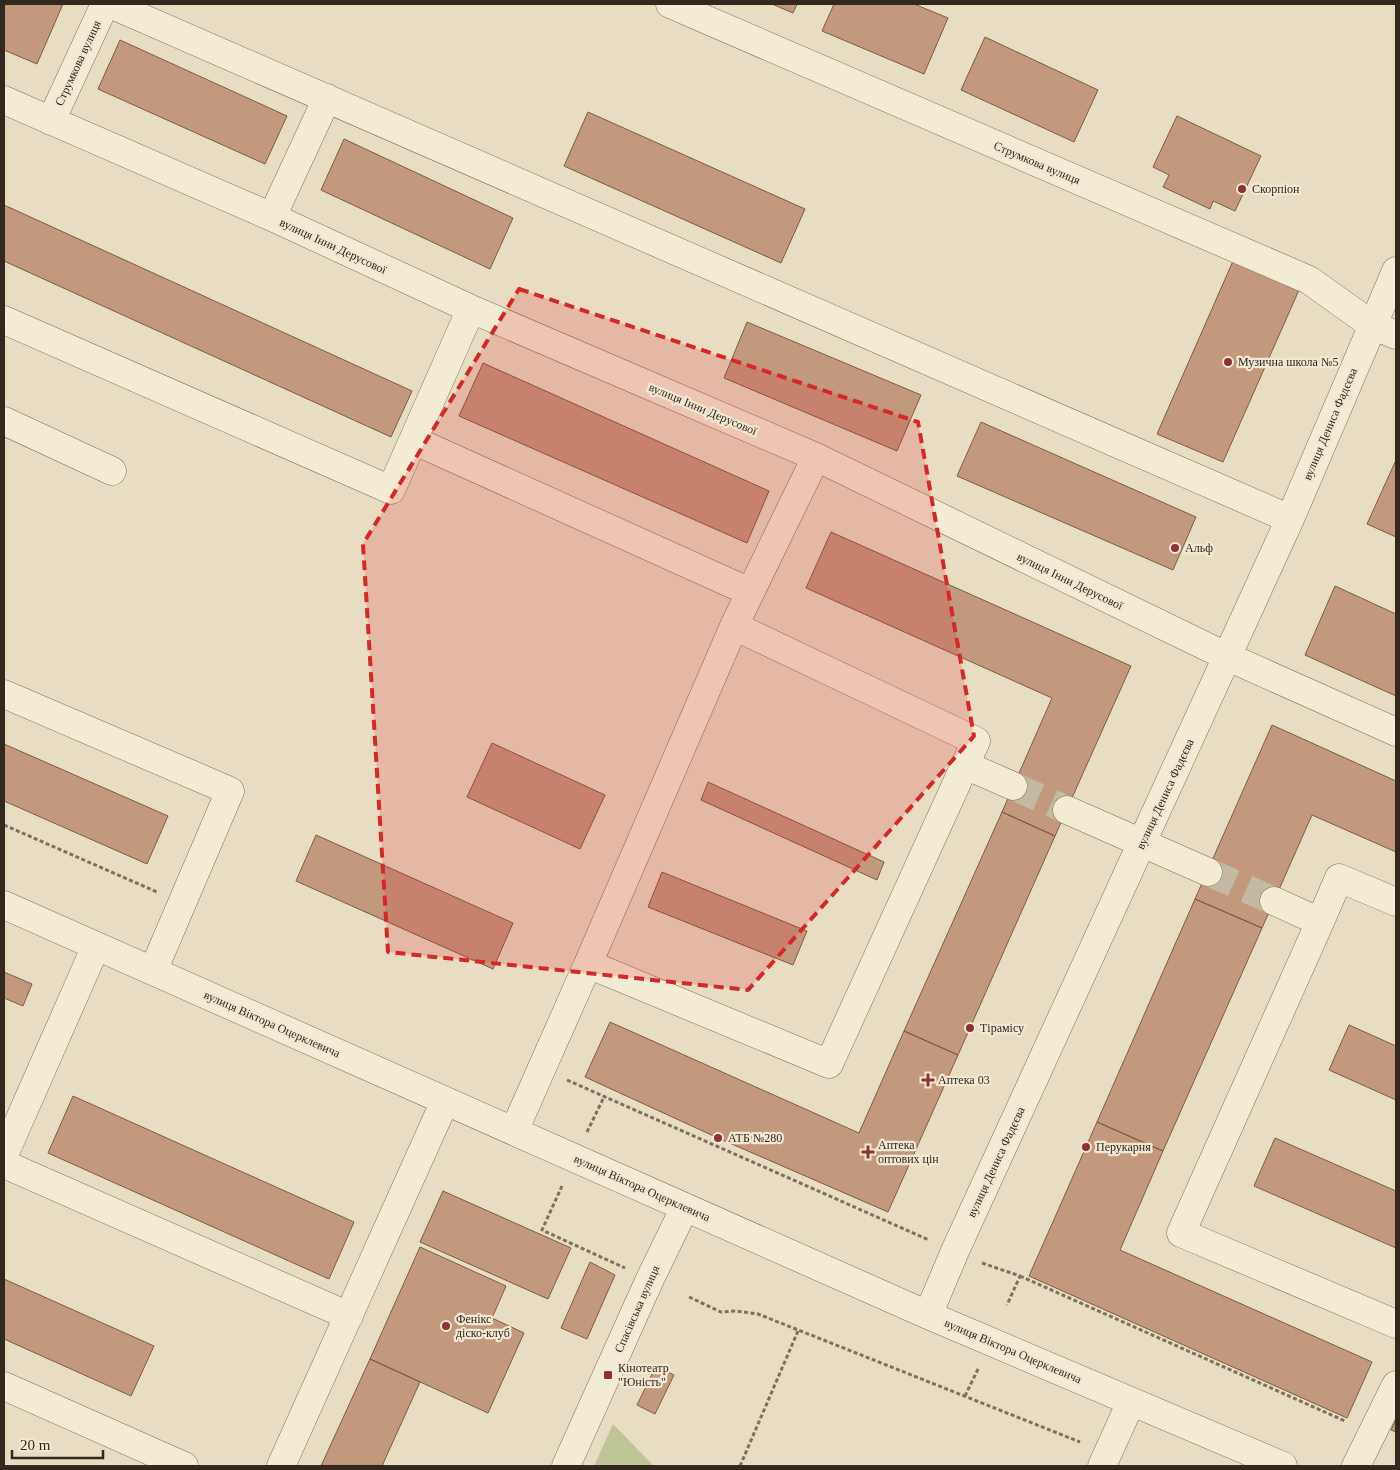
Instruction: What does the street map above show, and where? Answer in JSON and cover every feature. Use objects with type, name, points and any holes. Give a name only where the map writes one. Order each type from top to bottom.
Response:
[{"type":"street","name":"Струмкова вулиця","points":[[51,121],[106,4]]},
{"type":"street","points":[[110,4],[1290,518]]},
{"type":"street","name":"Струмкова вулиця","points":[[670,4],[1309,280],[1384,330]]},
{"type":"street","points":[[272,217],[327,98]]},
{"type":"street","name":"вулиця Інни Дерусової","points":[[4,100],[272,217],[471,309],[816,457],[1228,657],[1396,732]]},
{"type":"street","name":"вулиця Дениса Фадєєва","points":[[928,1315],[955,1251],[1290,518],[1384,330],[1396,270]]},
{"type":"street","points":[[4,320],[391,490],[471,309]]},
{"type":"street","points":[[4,421],[112,471]]},
{"type":"street","points":[[413,440],[750,592]]},
{"type":"street","points":[[514,1131],[734,626],[816,457]]},
{"type":"street","points":[[588,964],[829,1064],[976,741],[734,626]]},
{"type":"street","points":[[4,694],[230,791],[153,972]]},
{"type":"street","points":[[965,765],[1013,786]]},
{"type":"street","points":[[1067,810],[1208,872]]},
{"type":"street","points":[[1396,902],[1339,878],[1181,1233],[1396,1324]]},
{"type":"street","points":[[1274,901],[1320,922]]},
{"type":"street","name":"вулиця Віктора Оцерклевича","points":[[4,905],[928,1315],[1283,1466]]},
{"type":"street","points":[[4,1155],[96,946]]},
{"type":"street","points":[[281,1466],[445,1101]]},
{"type":"street","points":[[4,1164],[348,1316]]},
{"type":"street","name":"Спасівська вулиця","points":[[566,1466],[650,1280],[686,1207]]},
{"type":"street","points":[[1356,1466],[1396,1385]]},
{"type":"street","points":[[4,1386],[184,1466]]},
{"type":"street","points":[[1105,1460],[1131,1402]]},
{"type":"path","points":[[4,825],[182,903]]},
{"type":"path","points":[[541,1069],[937,1243]]},
{"type":"path","points":[[585,1137],[604,1097]]},
{"type":"path","points":[[564,1181],[542,1230],[628,1269]]},
{"type":"path","points":[[979,1262],[1020,1276],[1372,1433]]},
{"type":"path","points":[[1007,1305],[1020,1276]]},
{"type":"path","points":[[688,1297],[721,1312],[736,1310],[758,1314],[965,1396],[1105,1460]]},
{"type":"path","points":[[740,1466],[798,1331]]},
{"type":"path","points":[[965,1396],[982,1359]]},
{"type":"highlighted area","points":[[519,289],[918,422],[974,736],[748,990],[388,952],[363,544]]},
{"type":"green space","points":[[613,1424],[654,1466],[594,1466]]},
{"type":"building","points":[[4,4],[63,4],[37,64],[4,50]]},
{"type":"building","points":[[772,4],[797,4],[793,13]]},
{"type":"building","points":[[834,4],[914,4],[948,18],[924,74],[822,31]]},
{"type":"building","points":[[985,37],[1098,90],[1074,142],[961,90]]},
{"type":"building","points":[[120,40],[287,116],[265,164],[98,89]]},
{"type":"building","points":[[588,112],[805,209],[781,263],[564,166]]},
{"type":"building","points":[[1177,116],[1261,156],[1235,211],[1213,201],[1210,209],[1163,187],[1169,175],[1153,167]]},
{"type":"building","points":[[344,139],[513,218],[490,269],[321,190]]},
{"type":"building","points":[[4,205],[412,391],[391,437],[4,261]]},
{"type":"building","name":"Музична школа №5","points":[[1233,261],[1299,290],[1223,462],[1157,434]]},
{"type":"building","points":[[747,322],[921,395],[897,451],[724,378]]},
{"type":"building","points":[[483,363],[769,491],[747,543],[459,416]]},
{"type":"building","points":[[981,422],[1196,517],[1173,570],[957,476]]},
{"type":"building","points":[[1396,460],[1396,537],[1367,524]]},
{"type":"building","points":[[831,532],[1131,666],[1055,836],[1002,812],[1052,698],[806,588]]},
{"type":"building","points":[[1335,586],[1396,614],[1396,696],[1305,655]]},
{"type":"building","points":[[1272,725],[1396,781],[1396,852],[1312,815],[1262,928],[1195,899]]},
{"type":"building","points":[[492,743],[605,795],[580,849],[467,797]]},
{"type":"building","points":[[4,744],[168,816],[147,864],[4,801]]},
{"type":"building","points":[[708,782],[884,862],[877,880],[701,800]]},
{"type":"building","points":[[1002,812],[1055,836],[958,1055],[904,1031]]},
{"type":"building","points":[[316,835],[513,923],[493,969],[296,881]]},
{"type":"building","points":[[662,872],[807,931],[793,965],[648,907]]},
{"type":"building","points":[[1195,899],[1262,928],[1163,1151],[1097,1122]]},
{"type":"building","points":[[4,972],[32,984],[23,1006],[4,998]]},
{"type":"building","points":[[610,1022],[859,1133],[904,1031],[958,1055],[888,1212],[718,1138],[585,1077]]},
{"type":"building","points":[[1349,1025],[1396,1046],[1396,1100],[1329,1070]]},
{"type":"building","points":[[73,1096],[354,1222],[329,1279],[48,1153]]},
{"type":"building","points":[[1097,1122],[1163,1151],[1120,1250],[1372,1362],[1347,1418],[1029,1276]]},
{"type":"building","points":[[1275,1138],[1396,1191],[1396,1248],[1254,1186]]},
{"type":"building","points":[[443,1191],[571,1248],[548,1299],[420,1242]]},
{"type":"building","name":"Фенікс діско-клуб","points":[[420,1247],[506,1286],[492,1318],[524,1333],[488,1413],[370,1359]]},
{"type":"building","points":[[590,1262],[615,1275],[587,1339],[561,1328]]},
{"type":"building","points":[[4,1279],[154,1346],[131,1396],[4,1339]]},
{"type":"building","points":[[370,1359],[420,1382],[382,1466],[321,1466]]},
{"type":"building","points":[[656,1366],[674,1375],[655,1414],[637,1405]]},
{"type":"building","points":[[1396,1419],[1396,1432],[1391,1430]]},
{"type":"tunnel","points":[[1013,786],[1067,810]]},
{"type":"tunnel","points":[[1208,872],[1274,901]]},
{"type":"place","name":"Скорпіон","points":[[1242,189]]},
{"type":"place","name":"Музична школа №5","points":[[1228,362]]},
{"type":"place","name":"Альф","points":[[1175,548]]},
{"type":"place","name":"Тірамісу","points":[[970,1028]]},
{"type":"place","name":"Аптека 03","points":[[928,1080]]},
{"type":"place","name":"АТБ №280","points":[[718,1138]]},
{"type":"place","name":"Перукарня","points":[[1086,1147]]},
{"type":"place","name":"Аптека оптових цін","points":[[868,1152]]},
{"type":"place","name":"Фенікс діско-клуб","points":[[446,1326]]},
{"type":"place","name":"Кінотеатр \"Юність\"","points":[[608,1375]]}]
